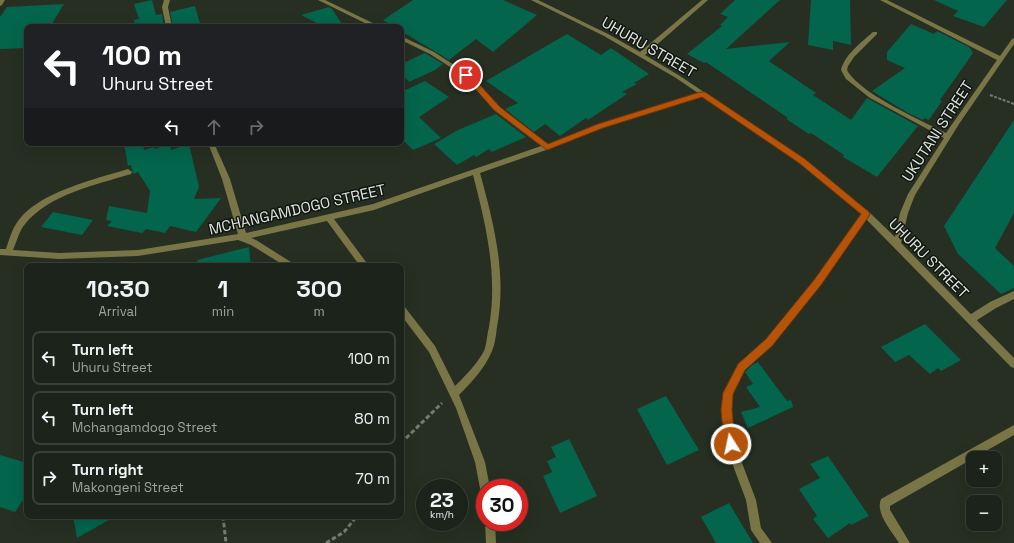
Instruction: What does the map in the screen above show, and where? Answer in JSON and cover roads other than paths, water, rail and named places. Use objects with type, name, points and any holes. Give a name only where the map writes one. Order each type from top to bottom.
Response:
[{"type":"street","points":[[0,4],[2,0]]},
{"type":"street","points":[[167,0],[166,7],[168,24]]},
{"type":"street","points":[[321,0],[372,24]]},
{"type":"street","name":"UHURU STREET","points":[[536,0],[606,35],[641,55],[703,94],[802,161],[866,214],[1014,364]]},
{"type":"street","points":[[641,55],[704,0]]},
{"type":"street","points":[[883,0],[1001,59]]},
{"type":"street","points":[[875,33],[849,60],[844,69],[845,75],[853,84],[948,136]]},
{"type":"street","points":[[404,39],[432,53],[466,75],[497,109],[547,147]]},
{"type":"street","name":"UKUTANI STREET","points":[[897,244],[904,212],[912,194],[948,136],[1014,40]]},
{"type":"street","name":"MCHANGAMDOGO STREET","points":[[4,253],[59,256],[138,253],[240,237],[329,218],[374,207],[547,147],[600,126],[703,94]]},
{"type":"street","points":[[212,146],[226,180],[240,237],[253,242],[286,263]]},
{"type":"street","points":[[4,253],[21,223],[31,213],[69,192],[128,172]]},
{"type":"street","points":[[454,393],[476,372],[488,350],[495,322],[497,302],[498,289],[488,214],[476,172]]},
{"type":"street","points":[[767,543],[756,530],[751,500],[734,455],[728,432],[728,393],[741,367],[769,342],[817,282],[866,214]]},
{"type":"street","points":[[329,218],[363,263]]},
{"type":"street","points":[[971,319],[1014,294]]},
{"type":"street","points":[[404,313],[432,348],[454,393],[480,462],[483,479]]},
{"type":"street","points":[[904,543],[885,511],[885,503],[1014,430]]},
{"type":"street","points":[[490,531],[491,543]]}]
